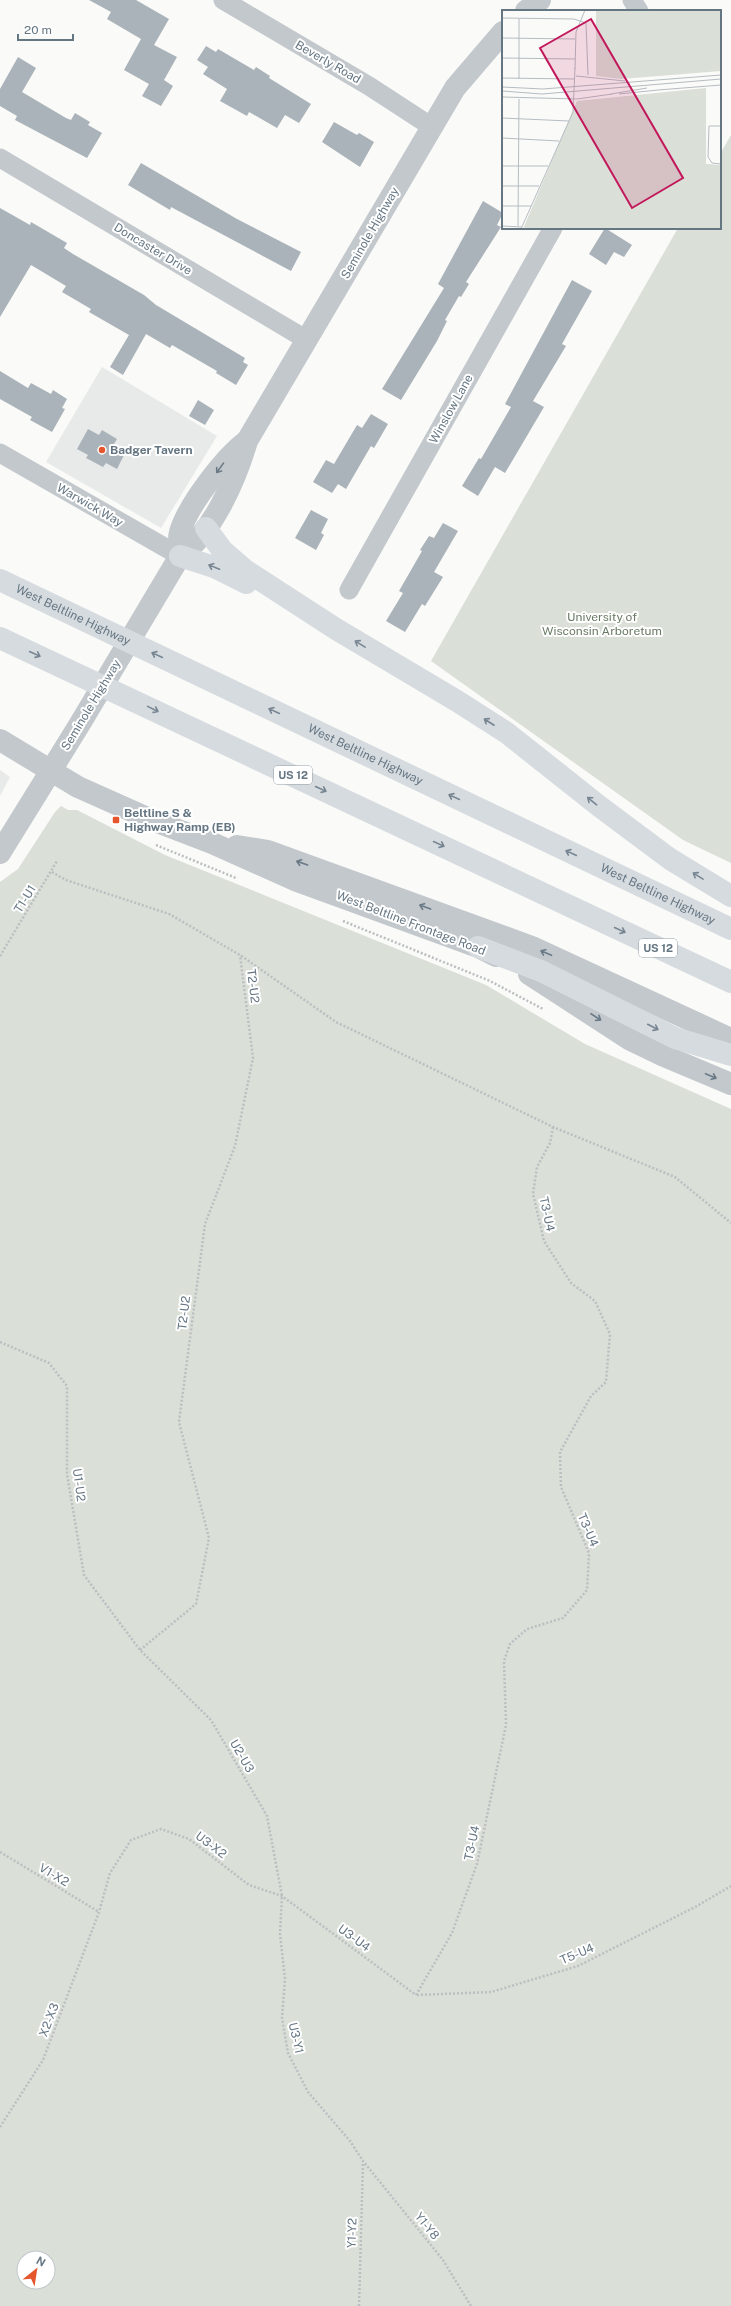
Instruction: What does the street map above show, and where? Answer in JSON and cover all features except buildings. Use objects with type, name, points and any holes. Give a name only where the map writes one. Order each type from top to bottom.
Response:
[{"type":"highway","points":[[206,528],[231,559],[336,629],[457,701],[507,733],[598,806],[670,859],[731,896]]},
{"type":"highway","points":[[180,556],[219,569],[336,629]]},
{"type":"highway","name":"West Beltline Highway","points":[[0,580],[731,929]]},
{"type":"highway","name":"US 12","points":[[0,638],[731,982]]},
{"type":"highway","points":[[478,947],[541,971],[675,1038],[731,1055]]},
{"type":"street","name":"Beverly Road","points":[[223,0],[369,86],[432,127]]},
{"type":"street","points":[[527,10],[540,0]]},
{"type":"street","points":[[632,0],[638,10]]},
{"type":"street","name":"Seminole Highway","points":[[0,853],[52,770],[180,556],[199,540],[234,478],[247,441],[455,88],[502,33]]},
{"type":"street","name":"Doncaster Drive","points":[[0,158],[307,340]]},
{"type":"street","name":"Winslow Lane","points":[[349,590],[552,229]]},
{"type":"street","name":"Seminole Highway","points":[[180,556],[179,535],[184,522],[221,465],[230,455],[247,441]]},
{"type":"street","name":"Warwick Way","points":[[0,453],[180,556]]},
{"type":"street","name":"West Beltline Frontage Road","points":[[0,740],[94,795],[152,820],[212,843],[297,880],[478,947],[523,970],[629,1039],[662,1055],[731,1084]]},
{"type":"street","name":"West Beltline Frontage Road","points":[[212,843],[268,851],[456,918],[565,961],[731,1039]]},
{"type":"path","points":[[154,844],[242,880]]},
{"type":"path","name":"T1-U1","points":[[0,956],[52,872],[57,861]]},
{"type":"path","points":[[52,872],[66,880],[169,914],[240,955],[336,1022],[552,1127],[675,1177],[731,1223]]},
{"type":"path","points":[[342,921],[490,981],[546,1011]]},
{"type":"path","name":"T2-U2","points":[[140,1650],[196,1604],[209,1538],[179,1422],[205,1224],[235,1146],[253,1058],[240,955]]},
{"type":"path","name":"T3-U4","points":[[416,1995],[452,1933],[477,1864],[506,1725],[504,1661],[510,1644],[527,1630],[563,1618],[587,1590],[589,1554],[561,1487],[560,1452],[591,1396],[606,1382],[610,1334],[595,1301],[571,1283],[544,1241],[533,1194],[537,1167],[550,1143],[552,1127]]},
{"type":"path","name":"U1-U2","points":[[0,1342],[49,1363],[67,1386],[67,1474],[84,1575],[140,1650]]},
{"type":"path","name":"U2-U3","points":[[140,1650],[211,1720],[267,1816],[282,1896]]},
{"type":"path","name":"U3-X2","points":[[99,1912],[110,1872],[131,1840],[161,1829],[189,1839],[249,1885],[282,1896]]},
{"type":"path","name":"V1-X2","points":[[0,1852],[99,1912]]},
{"type":"path","name":"T5-U4","points":[[416,1995],[491,1992],[578,1966],[697,1906],[731,1886]]},
{"type":"path","name":"U3-U4","points":[[282,1896],[416,1995]]},
{"type":"path","name":"U3-Y1","points":[[282,1896],[280,1934],[285,1979],[282,2018],[288,2053],[308,2092],[350,2141],[363,2161]]},
{"type":"path","name":"X2-X3","points":[[0,2127],[43,2060],[99,1912]]},
{"type":"path","name":"Y1-Y2","points":[[359,2306],[363,2161]]},
{"type":"path","name":"Y1-Y8","points":[[363,2161],[443,2260],[471,2306]]},
{"type":"shaded area","points":[[102,367],[217,436],[161,528],[46,462]]},
{"type":"shaded area","points":[[0,770],[10,777],[0,796]]},
{"type":"green space","name":"University of Wisconsin Arboretum","points":[[731,135],[731,863],[683,840],[431,661],[677,229],[721,229],[721,152]]},
{"type":"green space","points":[[61,806],[68,810],[77,810],[165,855],[486,985],[585,1044],[731,1109],[731,2306],[0,2306],[0,882],[18,869],[55,812]]},
{"type":"place","name":"Badger Tavern","points":[[102,450]]},
{"type":"place","name":"Beltline S & Highway Ramp (EB)","points":[[116,820]]}]
